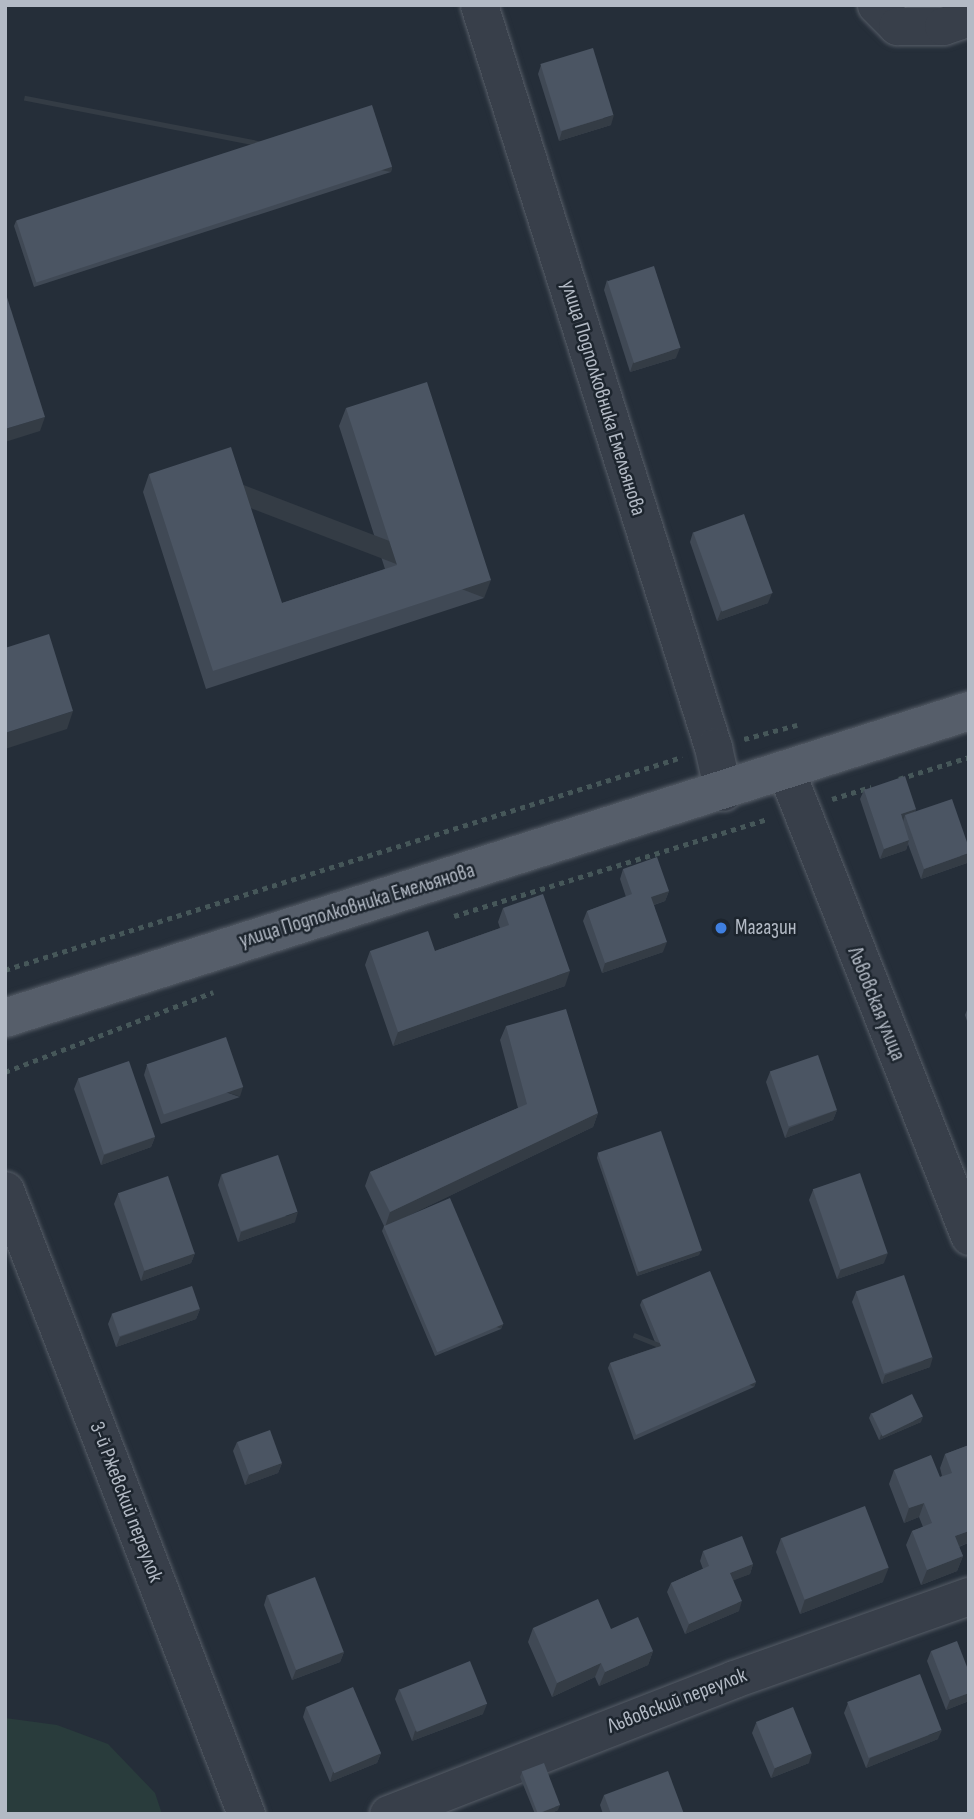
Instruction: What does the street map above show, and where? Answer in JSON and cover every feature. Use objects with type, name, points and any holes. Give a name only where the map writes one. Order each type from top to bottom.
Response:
[{"type":"main road","name":"улица Подполковника Емельянова","points":[[5,1018],[723,792],[969,711]]},
{"type":"street","name":"улица Подполковника Емельянова","points":[[479,5],[713,747],[723,792]]},
{"type":"street","points":[[876,5],[897,26],[943,26],[969,17]]},
{"type":"street","name":"Львовская улица","points":[[786,771],[969,1236]]},
{"type":"street","name":"3-й Ржевский переулок","points":[[5,1190],[246,1814]]},
{"type":"street","name":"Львовский переулок","points":[[388,1814],[734,1679],[969,1596]]},
{"type":"path","points":[[5,970],[713,747],[807,723]]},
{"type":"path","points":[[891,781],[969,757]]},
{"type":"path","points":[[445,918],[878,785]]},
{"type":"path","points":[[5,1072],[223,988]]},
{"type":"shaded area","points":[[5,1718],[57,1725],[108,1744],[155,1793],[162,1814],[5,1814]]},
{"type":"building","points":[[593,48],[613,115],[561,131],[540,64]]},
{"type":"building","points":[[372,105],[392,167],[36,282],[16,221]]},
{"type":"building","points":[[654,266],[681,348],[634,363],[607,281]]},
{"type":"building","points":[[5,291],[45,417],[5,429]]},
{"type":"building","points":[[427,382],[491,580],[213,671],[149,474],[231,447],[282,603],[397,565],[346,408]]},
{"type":"building","points":[[744,514],[773,593],[722,611],[693,532]]},
{"type":"building","points":[[49,634],[73,711],[5,733],[5,648]]},
{"type":"building","points":[[905,776],[916,809],[901,814],[909,840],[884,849],[864,790]]},
{"type":"building","points":[[952,799],[969,853],[924,869],[905,815]]},
{"type":"building","points":[[657,857],[669,891],[651,897],[667,942],[605,963],[587,911],[632,894],[623,869]]},
{"type":"building","points":[[543,894],[570,971],[398,1032],[370,951],[428,931],[435,951],[509,925],[503,908]]},
{"type":"building","points":[[566,1009],[598,1113],[390,1212],[370,1172],[527,1104],[506,1026]]},
{"type":"building","points":[[226,1037],[243,1087],[164,1114],[147,1064]]},
{"type":"building","points":[[818,1055],[837,1110],[789,1126],[770,1072]]},
{"type":"building","points":[[129,1061],[155,1137],[104,1154],[78,1079]]},
{"type":"building","points":[[661,1131],[702,1250],[639,1272],[598,1153]]},
{"type":"building","points":[[278,1155],[298,1212],[241,1231],[221,1175]]},
{"type":"building","points":[[860,1173],[888,1253],[840,1270],[813,1189]]},
{"type":"building","points":[[168,1176],[195,1254],[145,1271],[118,1193]]},
{"type":"building","points":[[450,1198],[504,1324],[437,1352],[384,1226]]},
{"type":"building","points":[[710,1271],[756,1382],[636,1435],[610,1363],[661,1346],[642,1300]]},
{"type":"building","points":[[904,1275],[932,1357],[884,1374],[856,1292]]},
{"type":"building","points":[[192,1286],[200,1309],[119,1336],[112,1314]]},
{"type":"building","points":[[912,1394],[923,1416],[883,1436],[872,1414]]},
{"type":"building","points":[[270,1430],[282,1463],[249,1475],[237,1442]]},
{"type":"building","points":[[969,1445],[969,1531],[955,1536],[963,1556],[927,1570],[912,1531],[932,1523],[924,1503],[909,1508],[894,1470],[931,1455],[940,1477],[952,1473],[945,1454]]},
{"type":"building","points":[[865,1506],[889,1568],[805,1600],[781,1538]]},
{"type":"building","points":[[742,1536],[753,1564],[730,1573],[742,1601],[689,1624],[671,1583],[709,1566],[703,1551]]},
{"type":"building","points":[[315,1577],[344,1652],[296,1670],[267,1595]]},
{"type":"building","points":[[598,1599],[611,1629],[638,1617],[653,1651],[605,1672],[601,1663],[557,1683],[533,1628]]},
{"type":"building","points":[[957,1641],[969,1672],[969,1693],[950,1700],[931,1651]]},
{"type":"building","points":[[470,1661],[487,1704],[417,1732],[400,1689]]},
{"type":"building","points":[[920,1674],[942,1730],[869,1758],[847,1702]]},
{"type":"building","points":[[353,1687],[381,1753],[334,1773],[306,1707]]},
{"type":"building","points":[[793,1707],[812,1753],[775,1768],[756,1722]]},
{"type":"building","points":[[544,1763],[560,1805],[538,1814],[522,1772]]},
{"type":"building","points":[[668,1771],[684,1814],[611,1814],[604,1795]]},
{"type":"place","name":"Магазин","points":[[721,928]]}]
